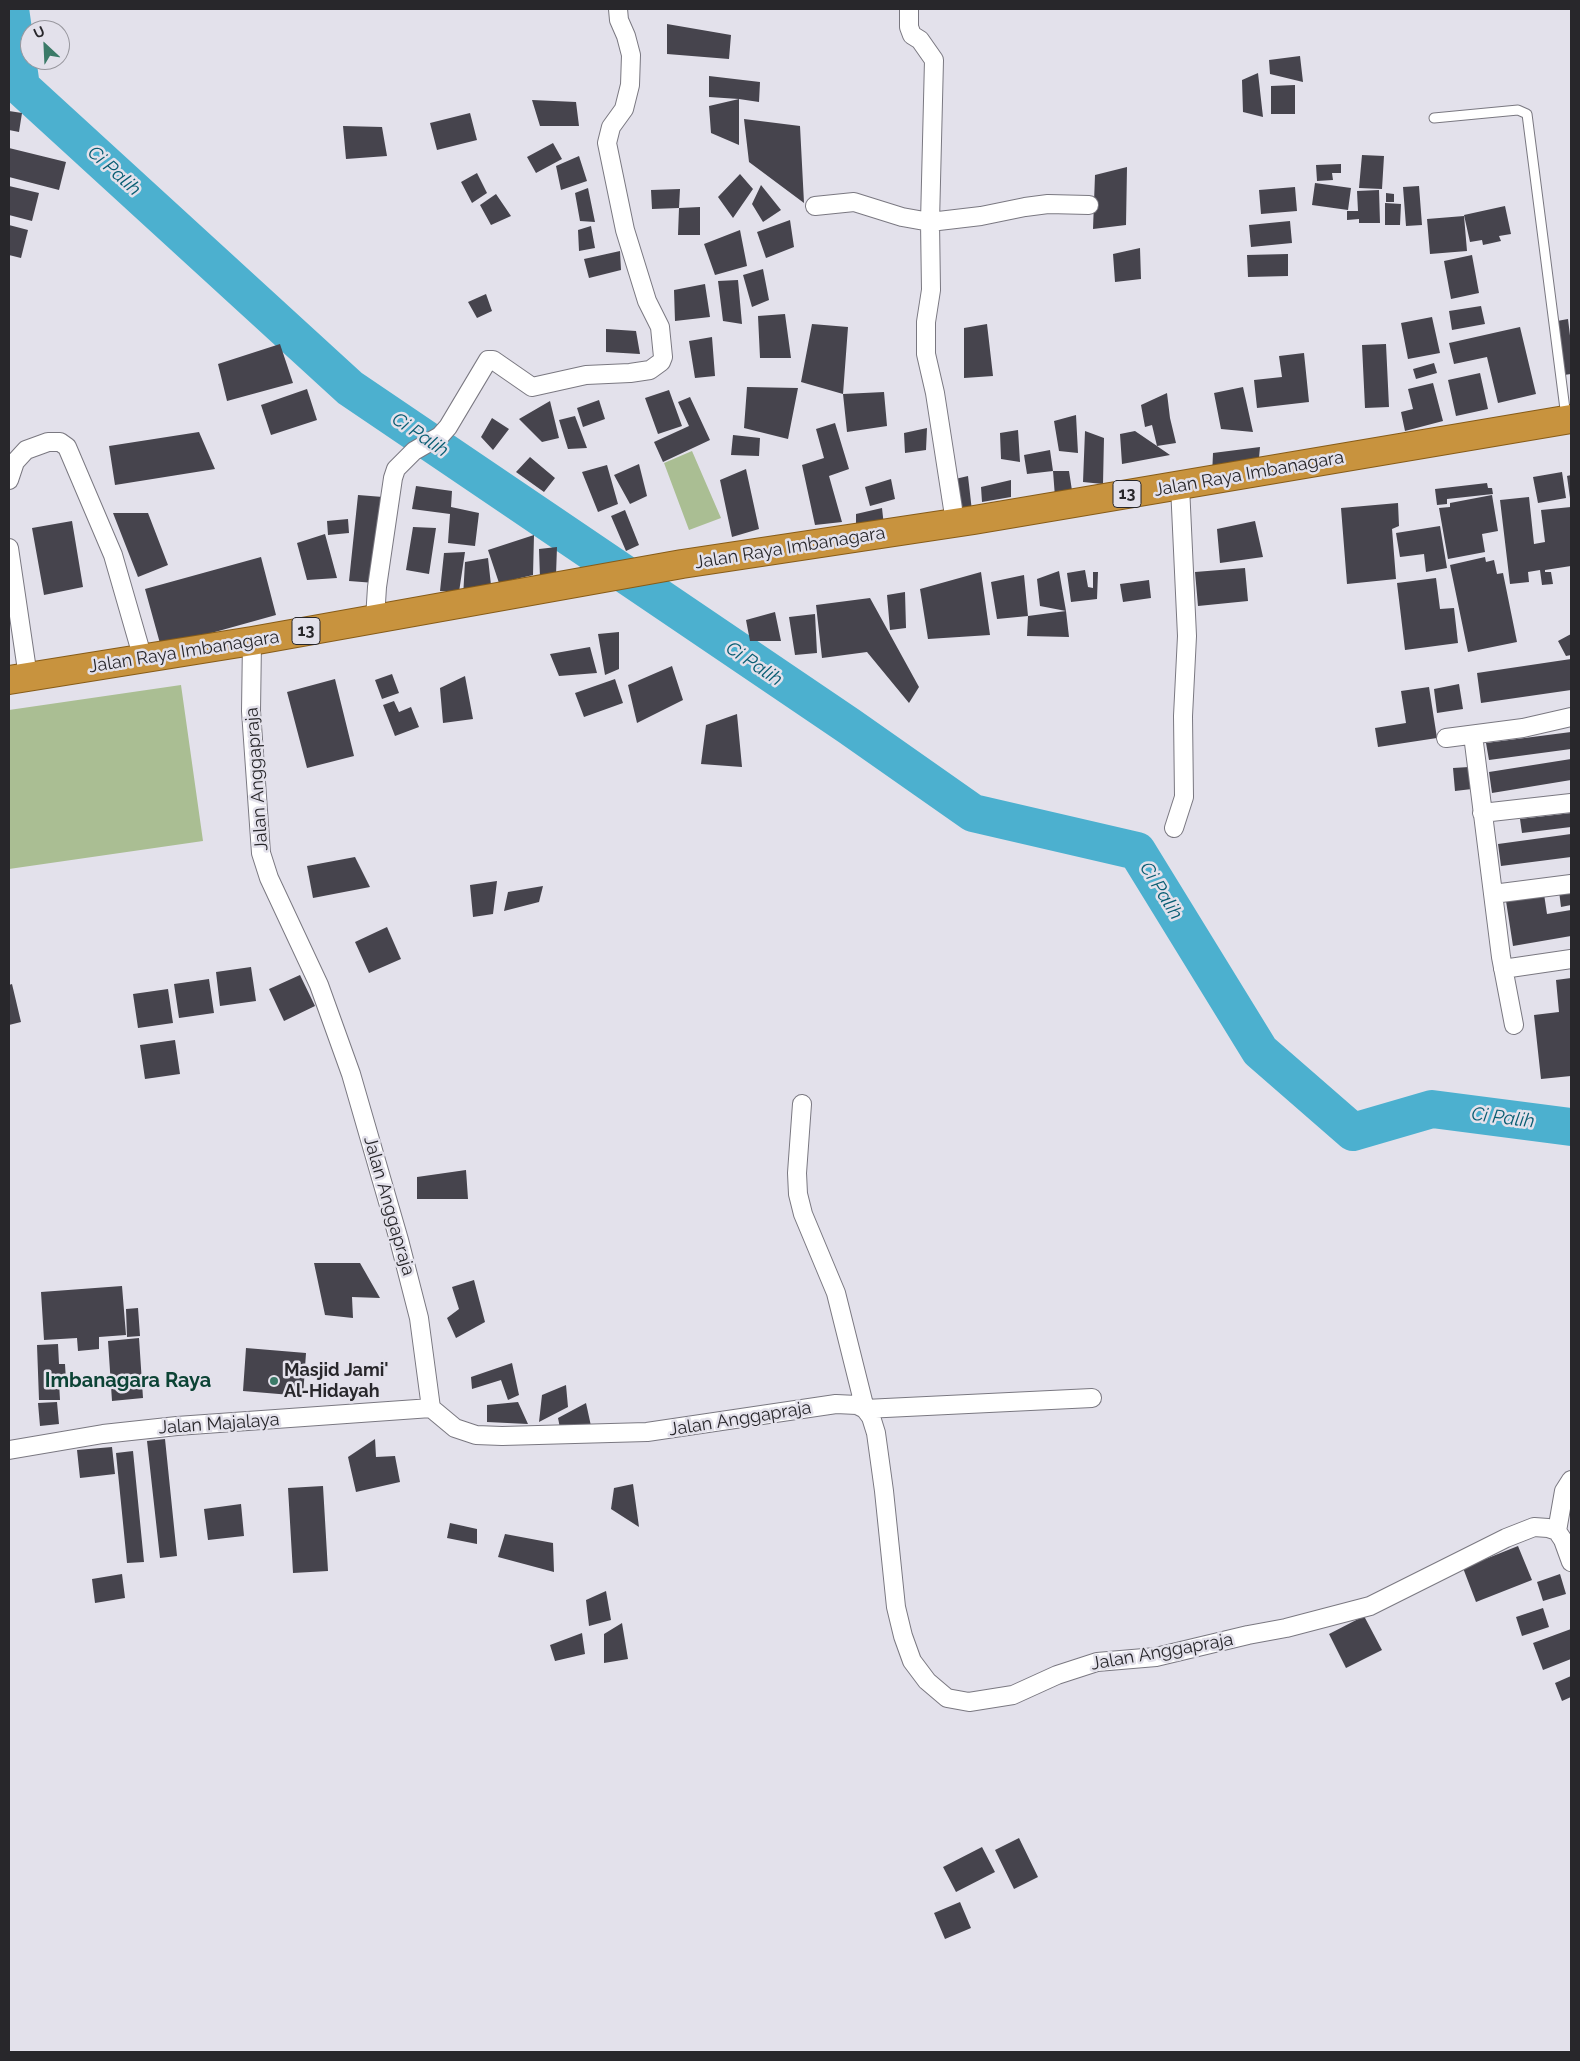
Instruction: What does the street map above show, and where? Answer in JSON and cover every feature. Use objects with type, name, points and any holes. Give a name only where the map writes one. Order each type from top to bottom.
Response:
[{"type":"highway","name":"Jalan Raya Imbanagara","points":[[18,679],[252,641],[682,564],[1180,486],[1569,420]]},
{"type":"street","points":[[374,619],[377,587],[393,478],[396,469],[414,450],[440,436],[488,360],[493,360],[532,387],[586,375],[650,370],[661,362],[663,357],[660,326],[647,301],[625,230],[607,143],[611,127],[624,109],[630,85],[631,55],[619,20],[618,9]]},
{"type":"street","points":[[909,9],[909,27],[912,35],[920,40],[934,60],[930,222],[931,290],[926,322],[926,354],[935,392],[955,522]]},
{"type":"street","points":[[815,206],[854,202],[902,217],[930,222],[981,216],[1048,204],[1089,205]]},
{"type":"street","points":[[9,480],[15,462],[26,450],[48,442],[60,442],[67,447],[113,555],[143,659]]},
{"type":"street","points":[[1174,828],[1184,797],[1183,716],[1187,636],[1180,486]]},
{"type":"street","points":[[9,548],[18,679]]},
{"type":"street","name":"Jalan Anggapraja","points":[[252,641],[251,711],[261,853],[269,878],[319,985],[351,1074],[399,1240],[419,1318],[431,1408],[455,1428],[476,1435],[502,1436],[647,1432],[836,1404],[857,1405],[865,1409],[871,1417],[876,1433],[884,1491],[894,1599],[903,1636],[912,1662],[927,1681],[947,1698],[969,1702],[1013,1695],[1057,1675],[1097,1662],[1156,1657],[1323,1619],[1370,1606],[1521,1531],[1534,1528],[1548,1528],[1557,1531]]},
{"type":"street","points":[[1446,738],[1523,728],[1571,717]]},
{"type":"street","points":[[1473,735],[1503,969],[1514,1025]]},
{"type":"street","points":[[1482,813],[1571,804]]},
{"type":"street","points":[[1493,894],[1571,884]]},
{"type":"street","points":[[1503,969],[1571,959]]},
{"type":"street","points":[[802,1104],[797,1173],[798,1194],[803,1214],[836,1293],[865,1409],[1092,1398]]},
{"type":"street","name":"Jalan Majalaya","points":[[9,1450],[122,1432],[431,1408]]},
{"type":"street","points":[[1571,1480],[1564,1491],[1557,1531],[1563,1540],[1571,1562]]},
{"type":"lane","points":[[1434,118],[1518,110],[1527,114],[1569,420]]},
{"type":"green space","points":[[692,451],[721,518],[689,530],[664,463]]},
{"type":"green space","points":[[181,685],[203,841],[9,869],[9,710]]},
{"type":"building","points":[[667,24],[731,35],[729,59],[667,54]]},
{"type":"building","points":[[1300,56],[1303,82],[1270,74],[1269,60]]},
{"type":"building","points":[[1258,73],[1263,117],[1243,112],[1242,80]]},
{"type":"building","points":[[709,76],[760,82],[759,102],[709,97]]},
{"type":"building","points":[[1295,85],[1295,114],[1271,114],[1271,86]]},
{"type":"building","points":[[739,99],[739,145],[711,133],[709,106]]},
{"type":"building","points":[[532,100],[576,102],[579,126],[540,126]]},
{"type":"building","points":[[9,111],[22,113],[19,132],[9,130]]},
{"type":"building","points":[[470,113],[477,140],[437,150],[430,123]]},
{"type":"building","points":[[744,119],[800,126],[804,203],[749,162]]},
{"type":"building","points":[[343,126],[382,127],[387,156],[346,159]]},
{"type":"building","points":[[553,143],[562,159],[536,173],[527,157]]},
{"type":"building","points":[[9,148],[66,162],[59,190],[9,177]]},
{"type":"building","points":[[1362,155],[1384,156],[1382,189],[1359,188]]},
{"type":"building","points":[[579,156],[587,181],[561,190],[556,166]]},
{"type":"building","points":[[1341,164],[1341,173],[1332,173],[1333,180],[1317,181],[1316,165]]},
{"type":"building","points":[[1127,167],[1126,225],[1093,229],[1095,175]]},
{"type":"building","points":[[477,173],[487,193],[472,203],[461,182]]},
{"type":"building","points":[[740,174],[753,189],[733,218],[718,197]]},
{"type":"building","points":[[1315,183],[1351,188],[1348,210],[1312,205]]},
{"type":"building","points":[[761,185],[781,210],[763,222],[752,204]]},
{"type":"building","points":[[9,186],[39,193],[32,221],[9,215]]},
{"type":"building","points":[[1419,186],[1422,225],[1406,226],[1403,187]]},
{"type":"building","points":[[1295,187],[1297,211],[1261,214],[1259,190]]},
{"type":"building","points":[[588,188],[595,222],[580,221],[575,193]]},
{"type":"building","points":[[680,189],[679,208],[652,209],[651,190]]},
{"type":"building","points":[[1379,190],[1380,223],[1359,223],[1359,219],[1347,220],[1347,211],[1358,211],[1357,191]]},
{"type":"building","points":[[1386,193],[1394,194],[1394,202],[1386,202]]},
{"type":"building","points":[[496,194],[511,216],[491,225],[480,205]]},
{"type":"building","points":[[1385,203],[1401,204],[1400,225],[1385,225]]},
{"type":"building","points":[[1505,206],[1511,234],[1499,236],[1501,241],[1483,245],[1482,240],[1470,242],[1464,215]]},
{"type":"building","points":[[700,207],[700,235],[678,235],[679,208]]},
{"type":"building","points":[[1464,216],[1467,251],[1430,254],[1427,219]]},
{"type":"building","points":[[790,220],[794,247],[766,258],[757,232]]},
{"type":"building","points":[[1290,221],[1292,243],[1251,247],[1249,225]]},
{"type":"building","points":[[9,225],[28,230],[21,258],[9,255]]},
{"type":"building","points":[[591,226],[595,248],[579,251],[578,230]]},
{"type":"building","points":[[740,230],[747,266],[715,275],[704,244]]},
{"type":"building","points":[[1140,248],[1141,279],[1115,282],[1113,254]]},
{"type":"building","points":[[620,251],[621,270],[589,278],[584,259]]},
{"type":"building","points":[[1288,254],[1288,276],[1248,277],[1247,255]]},
{"type":"building","points":[[1472,255],[1479,293],[1451,299],[1444,261]]},
{"type":"building","points":[[763,269],[769,300],[752,307],[743,275]]},
{"type":"building","points":[[738,280],[742,324],[723,321],[718,281]]},
{"type":"building","points":[[705,284],[710,317],[675,321],[674,290]]},
{"type":"building","points":[[486,294],[492,311],[477,318],[468,302]]},
{"type":"building","points":[[1481,306],[1485,324],[1452,330],[1449,311]]},
{"type":"building","points":[[785,314],[791,358],[760,358],[758,316]]},
{"type":"building","points":[[1432,317],[1440,353],[1408,359],[1401,323]]},
{"type":"building","points":[[1568,319],[1571,344],[1571,374],[1564,375],[1557,321]]},
{"type":"building","points":[[812,324],[848,327],[843,394],[801,382]]},
{"type":"building","points":[[987,324],[993,376],[964,378],[964,328]]},
{"type":"building","points":[[1520,327],[1536,394],[1498,403],[1487,357],[1454,364],[1449,343]]},
{"type":"building","points":[[606,329],[636,331],[640,354],[606,352]]},
{"type":"building","points":[[712,337],[715,376],[695,378],[689,341]]},
{"type":"building","points":[[280,344],[293,383],[227,401],[218,364]]},
{"type":"building","points":[[1386,344],[1389,407],[1365,408],[1362,345]]},
{"type":"building","points":[[1304,353],[1309,402],[1257,408],[1254,380],[1282,377],[1279,356]]},
{"type":"building","points":[[1434,363],[1437,373],[1416,379],[1413,369]]},
{"type":"building","points":[[1480,373],[1488,409],[1456,416],[1448,380]]},
{"type":"building","points":[[1433,383],[1443,421],[1405,431],[1401,412],[1413,409],[1408,389]]},
{"type":"building","points":[[747,387],[798,388],[788,439],[744,428]]},
{"type":"building","points":[[1243,387],[1253,432],[1221,429],[1214,393]]},
{"type":"building","points":[[307,389],[317,420],[271,435],[261,405]]},
{"type":"building","points":[[669,390],[682,426],[658,434],[645,398]]},
{"type":"building","points":[[884,392],[887,426],[847,432],[843,394]]},
{"type":"building","points":[[1167,393],[1176,443],[1157,446],[1152,425],[1145,427],[1141,405]]},
{"type":"building","points":[[690,397],[710,440],[663,462],[654,442],[689,426],[678,402]]},
{"type":"building","points":[[599,400],[605,419],[583,427],[577,408]]},
{"type":"building","points":[[550,401],[559,438],[542,442],[519,419]]},
{"type":"building","points":[[1076,415],[1078,453],[1059,451],[1054,421]]},
{"type":"building","points":[[575,416],[587,448],[568,449],[559,420]]},
{"type":"building","points":[[492,418],[509,429],[493,450],[481,437]]},
{"type":"building","points":[[835,423],[849,469],[829,476],[842,522],[815,525],[802,465],[824,458],[816,429]]},
{"type":"building","points":[[927,428],[926,450],[905,453],[904,433]]},
{"type":"building","points":[[1018,430],[1020,462],[1001,459],[1000,433]]},
{"type":"building","points":[[1085,431],[1104,438],[1103,484],[1083,482]]},
{"type":"building","points":[[1135,431],[1170,455],[1122,464],[1120,434]]},
{"type":"building","points":[[199,432],[215,469],[115,485],[109,446]]},
{"type":"building","points":[[733,435],[760,438],[759,456],[731,455]]},
{"type":"building","points":[[1260,447],[1258,469],[1212,476],[1213,453]]},
{"type":"building","points":[[1050,450],[1053,471],[1027,474],[1024,455]]},
{"type":"building","points":[[530,457],[555,478],[544,492],[516,472]]},
{"type":"building","points":[[639,464],[647,496],[630,504],[614,475]]},
{"type":"building","points":[[607,465],[618,504],[598,512],[582,472]]},
{"type":"building","points":[[746,469],[759,529],[732,537],[720,480]]},
{"type":"building","points":[[1053,471],[1069,471],[1073,497],[1055,497]]},
{"type":"building","points":[[1562,472],[1566,498],[1538,503],[1533,477]]},
{"type":"building","points":[[1571,475],[1571,498],[1570,498],[1567,476]]},
{"type":"building","points":[[968,476],[972,511],[956,513],[951,480]]},
{"type":"building","points":[[891,479],[895,499],[870,506],[865,487]]},
{"type":"building","points":[[1011,480],[1011,497],[982,502],[981,487]]},
{"type":"building","points":[[1487,483],[1488,488],[1492,488],[1493,494],[1447,499],[1447,504],[1437,505],[1435,489]]},
{"type":"building","points":[[416,486],[452,491],[451,507],[479,513],[475,546],[448,543],[450,514],[412,509]]},
{"type":"building","points":[[358,495],[383,497],[375,583],[349,581]]},
{"type":"building","points":[[1492,495],[1498,531],[1482,534],[1485,552],[1448,559],[1439,508],[1450,507],[1450,503]]},
{"type":"building","points":[[1529,497],[1534,544],[1545,542],[1541,510],[1571,507],[1571,566],[1545,570],[1545,572],[1551,572],[1553,584],[1542,585],[1540,570],[1528,572],[1529,582],[1510,584],[1500,500]]},
{"type":"building","points":[[1398,503],[1399,526],[1392,529],[1396,579],[1347,584],[1341,508]]},
{"type":"building","points":[[882,508],[884,526],[856,532],[856,514]]},
{"type":"building","points":[[625,510],[639,545],[626,551],[611,516]]},
{"type":"building","points":[[113,513],[148,513],[168,565],[138,577]]},
{"type":"building","points":[[348,519],[349,533],[328,535],[327,521]]},
{"type":"building","points":[[72,521],[83,587],[44,595],[32,528]]},
{"type":"building","points":[[1255,521],[1263,557],[1220,563],[1217,529]]},
{"type":"building","points":[[1440,526],[1447,568],[1426,572],[1424,554],[1400,557],[1396,533]]},
{"type":"building","points":[[413,527],[436,528],[429,574],[406,570]]},
{"type":"building","points":[[325,534],[337,578],[307,580],[297,543]]},
{"type":"building","points":[[534,535],[533,575],[499,583],[488,550]]},
{"type":"building","points":[[557,547],[556,575],[540,578],[539,549]]},
{"type":"building","points":[[465,552],[459,592],[440,591],[444,553]]},
{"type":"building","points":[[261,557],[276,615],[161,647],[145,589]]},
{"type":"building","points":[[1485,557],[1486,562],[1494,560],[1497,574],[1503,573],[1517,642],[1468,652],[1450,565]]},
{"type":"building","points":[[488,558],[492,594],[463,597],[465,562]]},
{"type":"building","points":[[1245,568],[1248,601],[1198,606],[1195,572]]},
{"type":"building","points":[[1085,570],[1088,587],[1093,588],[1093,572],[1098,572],[1097,599],[1071,602],[1067,573]]},
{"type":"building","points":[[1059,571],[1066,611],[1040,606],[1037,579]]},
{"type":"building","points":[[981,572],[990,635],[928,639],[920,589]]},
{"type":"building","points":[[1024,575],[1028,616],[997,619],[991,582]]},
{"type":"building","points":[[1436,578],[1440,609],[1454,608],[1458,643],[1405,650],[1397,583]]},
{"type":"building","points":[[1149,580],[1151,598],[1123,602],[1120,584]]},
{"type":"building","points":[[905,592],[906,628],[890,630],[887,595]]},
{"type":"building","points":[[870,598],[919,687],[909,703],[867,652],[822,658],[816,605]]},
{"type":"building","points":[[1066,611],[1069,637],[1027,636],[1028,616]]},
{"type":"building","points":[[775,612],[781,641],[750,641],[746,620]]},
{"type":"building","points":[[815,614],[817,653],[795,655],[789,617]]},
{"type":"building","points":[[619,632],[619,669],[605,675],[598,634]]},
{"type":"building","points":[[1571,634],[1571,655],[1566,656],[1558,641]]},
{"type":"building","points":[[590,647],[597,673],[559,676],[550,654]]},
{"type":"building","points":[[1571,659],[1571,690],[1481,703],[1477,673]]},
{"type":"building","points":[[672,666],[683,700],[637,723],[628,685]]},
{"type":"building","points":[[392,674],[399,693],[382,699],[375,680]]},
{"type":"building","points":[[465,676],[473,719],[443,723],[440,688]]},
{"type":"building","points":[[335,679],[354,756],[307,768],[287,692]]},
{"type":"building","points":[[615,679],[623,703],[584,717],[575,693]]},
{"type":"building","points":[[1459,684],[1463,709],[1437,713],[1434,689]]},
{"type":"building","points":[[1429,687],[1437,738],[1378,747],[1375,728],[1406,723],[1401,691]]},
{"type":"building","points":[[394,701],[399,712],[411,707],[419,727],[395,736],[383,705]]},
{"type":"building","points":[[737,714],[742,767],[701,764],[706,725]]},
{"type":"building","points":[[1571,732],[1571,749],[1489,760],[1486,743]]},
{"type":"building","points":[[1571,759],[1571,780],[1492,793],[1489,772]]},
{"type":"building","points":[[1469,767],[1472,789],[1455,791],[1453,768]]},
{"type":"building","points":[[1571,813],[1571,827],[1522,833],[1520,819]]},
{"type":"building","points":[[1571,834],[1571,857],[1501,866],[1498,844]]},
{"type":"building","points":[[355,857],[370,887],[313,898],[307,866]]},
{"type":"building","points":[[497,881],[493,914],[473,917],[470,885]]},
{"type":"building","points":[[543,886],[539,902],[504,911],[508,892]]},
{"type":"building","points":[[1571,889],[1571,905],[1561,907],[1559,891]]},
{"type":"building","points":[[1544,894],[1547,914],[1571,910],[1571,936],[1513,946],[1506,901]]},
{"type":"building","points":[[387,927],[401,959],[369,973],[355,942]]},
{"type":"building","points":[[251,967],[256,1001],[220,1006],[216,972]]},
{"type":"building","points":[[300,975],[315,1006],[284,1021],[269,989]]},
{"type":"building","points":[[1571,978],[1571,1076],[1541,1079],[1534,1015],[1559,1012],[1556,980]]},
{"type":"building","points":[[209,979],[214,1013],[179,1018],[174,984]]},
{"type":"building","points":[[12,984],[21,1022],[9,1025],[9,985]]},
{"type":"building","points":[[168,989],[173,1023],[138,1028],[133,994]]},
{"type":"building","points":[[175,1040],[180,1074],[145,1079],[140,1045]]},
{"type":"building","points":[[466,1170],[468,1199],[417,1199],[417,1177]]},
{"type":"building","points":[[314,1263],[360,1263],[380,1298],[352,1297],[353,1318],[325,1315]]},
{"type":"building","points":[[474,1280],[485,1322],[456,1338],[447,1318],[459,1309],[452,1287]]},
{"type":"building","points":[[122,1286],[126,1335],[99,1337],[99,1349],[78,1351],[77,1338],[44,1340],[41,1292]]},
{"type":"building","points":[[138,1308],[140,1336],[127,1337],[126,1309]]},
{"type":"building","points":[[139,1338],[143,1398],[112,1401],[108,1341]]},
{"type":"building","points":[[58,1344],[59,1364],[65,1364],[66,1381],[59,1382],[60,1400],[39,1400],[37,1345]]},
{"type":"building","points":[[246,1348],[306,1353],[303,1396],[243,1391]]},
{"type":"building","points":[[512,1363],[519,1395],[508,1400],[501,1380],[472,1389],[471,1377]]},
{"type":"building","points":[[566,1385],[568,1407],[539,1422],[542,1395]]},
{"type":"building","points":[[57,1402],[59,1424],[40,1426],[38,1403]]},
{"type":"building","points":[[518,1402],[528,1424],[487,1422],[487,1405]]},
{"type":"building","points":[[586,1403],[591,1426],[560,1428],[558,1418]]},
{"type":"building","points":[[165,1439],[177,1556],[160,1558],[147,1441]]},
{"type":"building","points":[[375,1439],[376,1457],[395,1456],[400,1482],[356,1492],[348,1457]]},
{"type":"building","points":[[112,1447],[115,1474],[80,1478],[77,1450]]},
{"type":"building","points":[[133,1451],[144,1562],[127,1563],[116,1453]]},
{"type":"building","points":[[633,1484],[639,1527],[611,1509],[614,1488]]},
{"type":"building","points":[[323,1486],[328,1571],[293,1573],[288,1488]]},
{"type":"building","points":[[241,1504],[244,1536],[208,1540],[204,1509]]},
{"type":"building","points":[[450,1523],[477,1529],[477,1544],[447,1538]]},
{"type":"building","points":[[505,1534],[553,1543],[554,1572],[498,1557]]},
{"type":"building","points":[[1518,1546],[1532,1580],[1476,1602],[1463,1568]]},
{"type":"building","points":[[122,1574],[125,1598],[95,1603],[92,1579]]},
{"type":"building","points":[[1560,1574],[1566,1594],[1543,1601],[1537,1582]]},
{"type":"building","points":[[606,1591],[611,1620],[589,1626],[586,1600]]},
{"type":"building","points":[[1543,1608],[1549,1627],[1522,1636],[1516,1617]]},
{"type":"building","points":[[1364,1616],[1382,1650],[1346,1668],[1329,1634]]},
{"type":"building","points":[[622,1623],[628,1659],[604,1663],[604,1634]]},
{"type":"building","points":[[1571,1629],[1571,1659],[1543,1670],[1533,1643]]},
{"type":"building","points":[[582,1633],[585,1654],[555,1661],[550,1645]]},
{"type":"building","points":[[1571,1676],[1571,1697],[1562,1701],[1555,1683]]},
{"type":"building","points":[[1019,1838],[1038,1877],[1014,1889],[995,1850]]},
{"type":"building","points":[[982,1847],[995,1872],[956,1892],[943,1867]]},
{"type":"building","points":[[960,1902],[971,1928],[945,1939],[934,1913]]},
{"type":"waterway","name":"Ci Palih","points":[[10,9],[21,87],[350,388],[849,726],[973,813],[1137,851],[1260,1051],[1353,1132],[1432,1109],[1571,1127]]},
{"type":"place","name":"Masjid Jami' Al-Hidayah","points":[[274,1381]]},
{"type":"district","name":"Imbanagara Raya","points":[[128,1381]]}]
